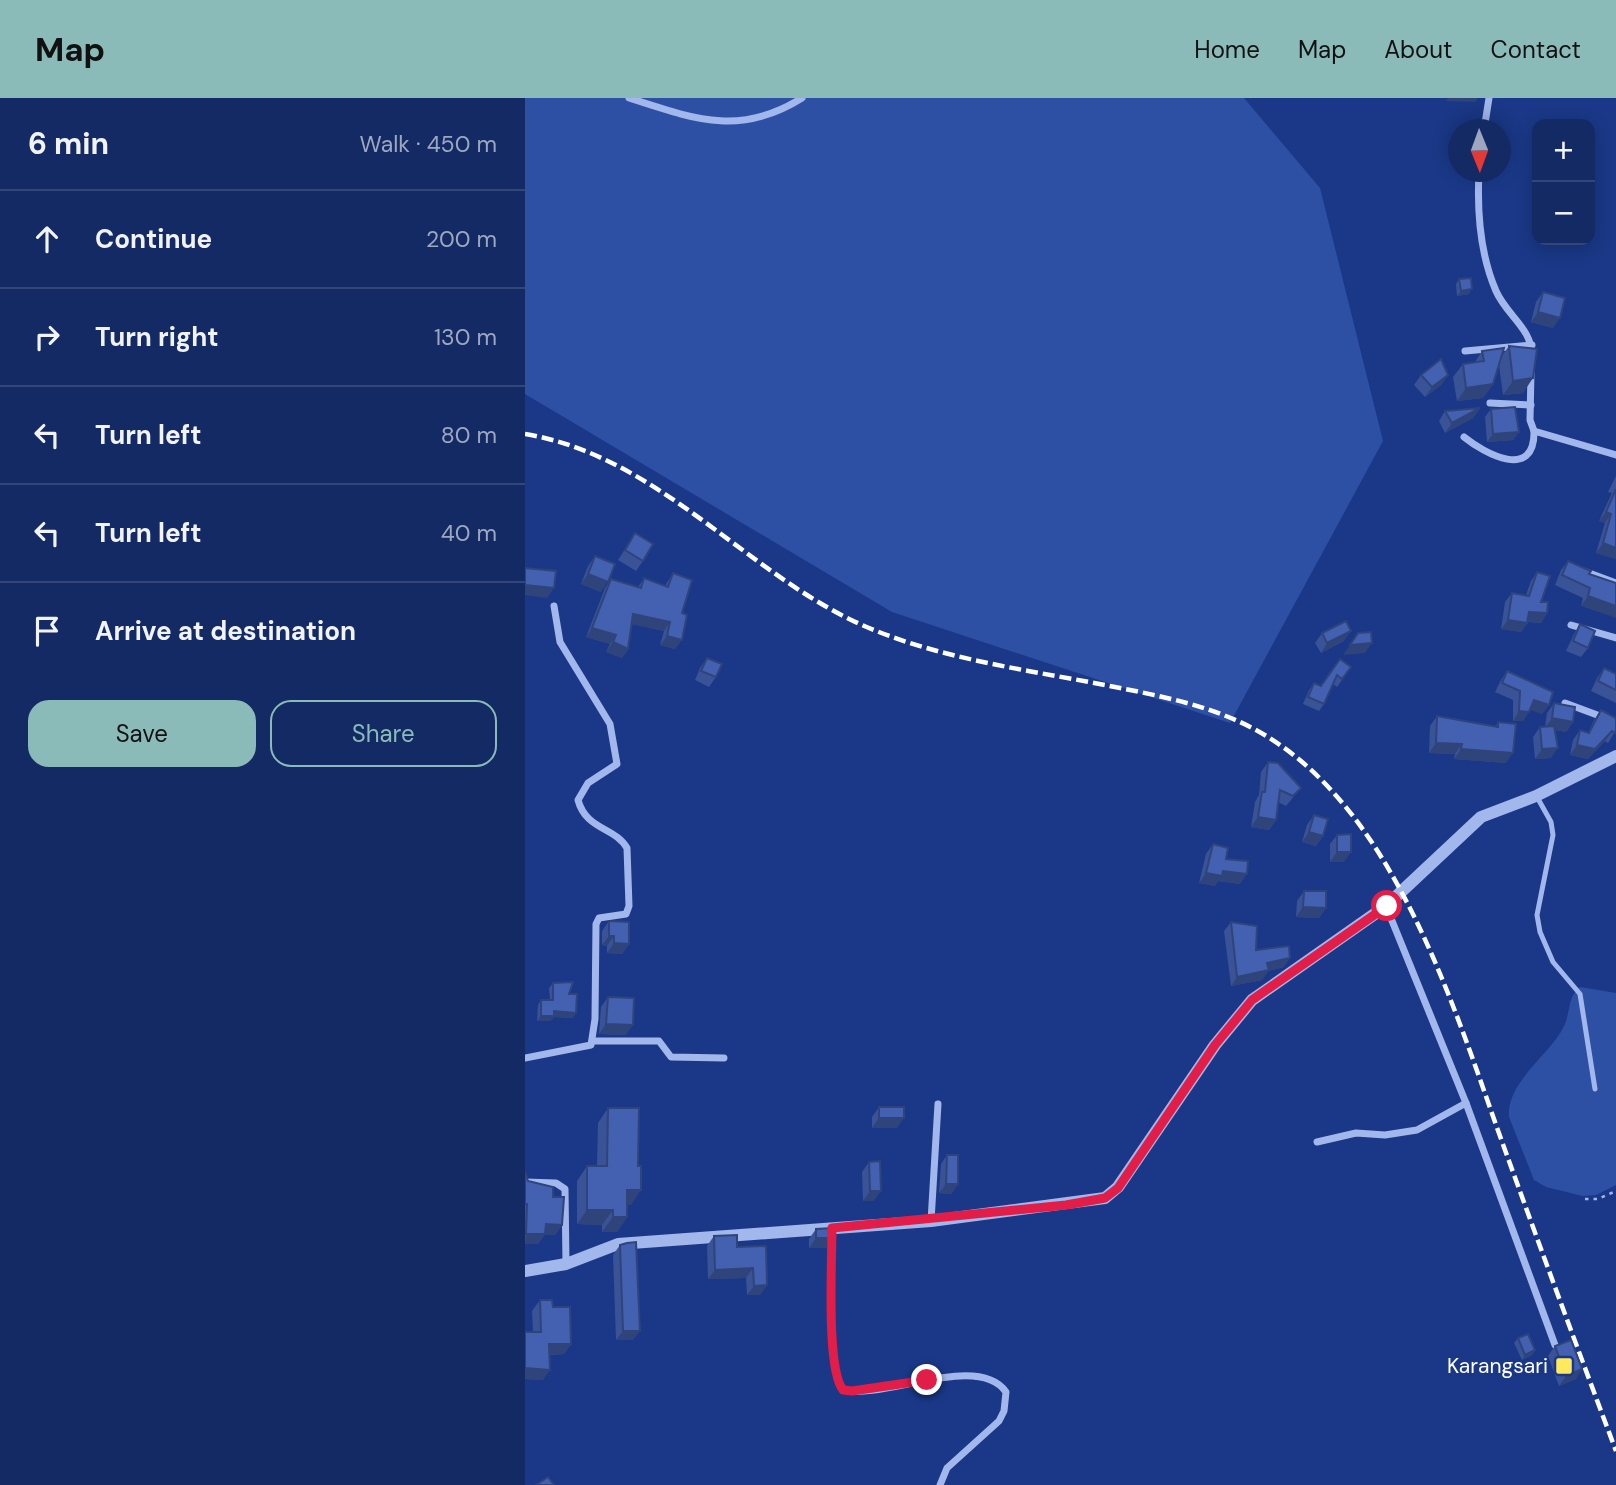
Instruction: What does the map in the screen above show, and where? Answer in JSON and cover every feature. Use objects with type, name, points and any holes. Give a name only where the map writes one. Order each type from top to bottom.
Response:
[{"type":"street","points":[[629,98],[692,118],[727,122],[768,117],[802,98]]},
{"type":"street","points":[[1486,119],[1489,98]]},
{"type":"street","points":[[1464,437],[1483,452],[1511,460],[1524,457],[1530,452],[1534,431],[1531,405],[1532,345],[1526,331],[1503,305],[1495,288],[1479,223],[1479,182]]},
{"type":"street","points":[[1465,351],[1532,345]]},
{"type":"street","points":[[1490,403],[1531,405]]},
{"type":"street","points":[[1534,431],[1616,455]]},
{"type":"street","points":[[1569,566],[1616,583]]},
{"type":"street","points":[[525,1058],[571,1047],[589,1047],[593,1041],[596,924],[600,918],[627,913],[629,854],[623,841],[597,827],[578,804],[583,788],[615,768],[618,760],[610,723],[560,642],[554,606]]},
{"type":"street","points":[[1571,625],[1616,638]]},
{"type":"street","points":[[1565,703],[1616,722]]},
{"type":"street","points":[[525,1271],[566,1264],[618,1244],[931,1221],[1105,1198],[1118,1188],[1215,1045],[1252,1000],[1387,906],[1481,817],[1536,796],[1616,756]]},
{"type":"street","points":[[1387,906],[1466,1103],[1555,1345]]},
{"type":"street","points":[[593,1041],[659,1041],[671,1057],[724,1058]]},
{"type":"street","points":[[1317,1142],[1356,1133],[1385,1135],[1417,1130],[1466,1103]]},
{"type":"street","points":[[931,1221],[938,1104]]},
{"type":"street","points":[[525,1182],[556,1183],[565,1189],[566,1264]]},
{"type":"street","points":[[832,1228],[834,1361],[838,1382],[843,1390],[894,1387],[967,1376],[992,1380],[1006,1392],[1005,1411],[999,1421],[947,1468],[940,1485]]},
{"type":"lane","points":[[1536,796],[1548,814],[1553,835],[1537,915],[1540,932],[1553,962],[1580,995],[1595,1089]]},
{"type":"path","points":[[1585,1199],[1598,1199],[1616,1191]]},
{"type":"shaded area","points":[[525,98],[1244,98],[1320,188],[1383,441],[1230,723],[892,612],[525,394]]},
{"type":"shaded area","points":[[1580,987],[1616,993],[1616,1185],[1596,1195],[1583,1196],[1546,1187],[1534,1180],[1509,1117],[1514,1092],[1558,1037],[1566,1021],[1573,995]]},
{"type":"building","points":[[1471,278],[1472,289],[1461,291],[1459,279]]},
{"type":"building","points":[[1543,292],[1565,298],[1560,318],[1538,312]]},
{"type":"building","points":[[1509,346],[1537,349],[1533,378],[1513,381]]},
{"type":"building","points":[[1504,348],[1493,384],[1466,388],[1463,364],[1484,361],[1482,351]]},
{"type":"building","points":[[1441,359],[1448,375],[1432,387],[1421,375]]},
{"type":"building","points":[[1515,407],[1519,432],[1493,434],[1491,409]]},
{"type":"building","points":[[1480,408],[1452,423],[1445,411]]},
{"type":"building","points":[[1616,489],[1616,548],[1603,543],[1611,514],[1606,512]]},
{"type":"building","points":[[635,533],[653,544],[643,561],[625,550]]},
{"type":"building","points":[[595,556],[615,564],[608,582],[588,574]]},
{"type":"building","points":[[1568,561],[1591,571],[1589,574],[1616,583],[1616,606],[1588,596],[1590,588],[1562,575]]},
{"type":"building","points":[[525,568],[556,571],[554,588],[525,585]]},
{"type":"building","points":[[1537,572],[1550,576],[1541,602],[1548,602],[1547,613],[1529,612],[1527,623],[1508,620],[1512,593],[1529,596]]},
{"type":"building","points":[[673,573],[692,580],[682,613],[687,615],[682,640],[667,636],[670,622],[633,614],[628,649],[613,642],[616,635],[592,628],[611,579],[641,588],[644,578],[668,587]]},
{"type":"building","points":[[1346,621],[1351,631],[1327,643],[1322,633]]},
{"type":"building","points":[[1580,624],[1595,631],[1588,648],[1573,641]]},
{"type":"building","points":[[1371,632],[1372,643],[1350,645],[1358,633]]},
{"type":"building","points":[[707,658],[722,664],[716,677],[701,671]]},
{"type":"building","points":[[1340,659],[1351,667],[1342,679],[1337,675],[1324,704],[1308,697],[1314,683],[1321,686]]},
{"type":"building","points":[[1604,668],[1616,674],[1616,690],[1598,681]]},
{"type":"building","points":[[1507,671],[1553,692],[1549,705],[1534,700],[1529,712],[1519,711],[1520,691],[1502,683]]},
{"type":"building","points":[[1554,703],[1575,707],[1573,722],[1552,718]]},
{"type":"building","points":[[1601,710],[1616,718],[1615,733],[1612,731],[1595,749],[1577,745],[1580,730],[1589,733]]},
{"type":"building","points":[[1437,716],[1498,727],[1498,722],[1516,724],[1513,753],[1461,749],[1462,744],[1436,743]]},
{"type":"building","points":[[1554,726],[1558,748],[1542,749],[1540,727]]},
{"type":"building","points":[[1268,762],[1278,763],[1301,788],[1293,796],[1280,790],[1276,820],[1258,817],[1262,792],[1265,792]]},
{"type":"building","points":[[1314,815],[1328,819],[1323,836],[1309,832]]},
{"type":"building","points":[[1351,834],[1351,852],[1337,852],[1337,835]]},
{"type":"building","points":[[1213,844],[1228,848],[1226,859],[1248,861],[1247,874],[1223,871],[1222,876],[1206,873]]},
{"type":"building","points":[[1304,891],[1326,891],[1326,908],[1303,907]]},
{"type":"building","points":[[609,921],[629,922],[629,944],[614,943],[614,936],[609,936]]},
{"type":"building","points":[[1231,922],[1257,926],[1256,950],[1289,946],[1290,958],[1267,963],[1269,970],[1237,977]]},
{"type":"building","points":[[573,982],[569,994],[577,994],[576,1013],[554,1011],[554,1016],[541,1016],[541,1000],[553,1000],[553,983]]},
{"type":"building","points":[[608,997],[634,998],[633,1025],[606,1024]]},
{"type":"building","points":[[879,1107],[904,1107],[904,1118],[879,1118]]},
{"type":"building","points":[[608,1108],[639,1108],[638,1166],[641,1166],[641,1190],[627,1190],[627,1217],[613,1217],[613,1210],[587,1210],[587,1166],[607,1166]]},
{"type":"building","points":[[947,1155],[958,1155],[958,1184],[946,1184]]},
{"type":"building","points":[[880,1161],[881,1191],[870,1191],[869,1162]]},
{"type":"building","points":[[525,1172],[528,1181],[553,1187],[553,1197],[564,1197],[562,1225],[546,1224],[545,1234],[526,1234]]},
{"type":"building","points":[[833,1228],[833,1238],[816,1238],[816,1229]]},
{"type":"building","points":[[737,1235],[737,1247],[766,1246],[767,1285],[754,1286],[753,1268],[715,1270],[714,1236]]},
{"type":"building","points":[[636,1242],[640,1331],[623,1331],[620,1245]]},
{"type":"building","points":[[540,1300],[552,1300],[553,1307],[570,1307],[571,1344],[549,1344],[550,1370],[525,1368],[525,1332],[541,1332]]},
{"type":"building","points":[[1528,1334],[1535,1350],[1525,1355],[1518,1338]]},
{"type":"building","points":[[1571,1340],[1582,1369],[1566,1376],[1555,1346]]},
{"type":"building","points":[[548,1477],[554,1485],[536,1485]]},
{"type":"railway","points":[[525,434],[573,446],[617,466],[659,490],[778,576],[862,625],[955,656],[1146,693],[1194,705],[1240,722],[1294,755],[1340,800],[1379,853],[1412,913],[1466,1040],[1616,1451]]},
{"type":"place","name":"Karangsari","points":[[1564,1366]]},
{"type":"route","points":[[927,1380],[894,1387],[852,1391],[843,1390],[839,1385],[834,1361],[832,1228],[931,1221],[1105,1198],[1118,1188],[1215,1045],[1252,1000],[1387,906]]}]
